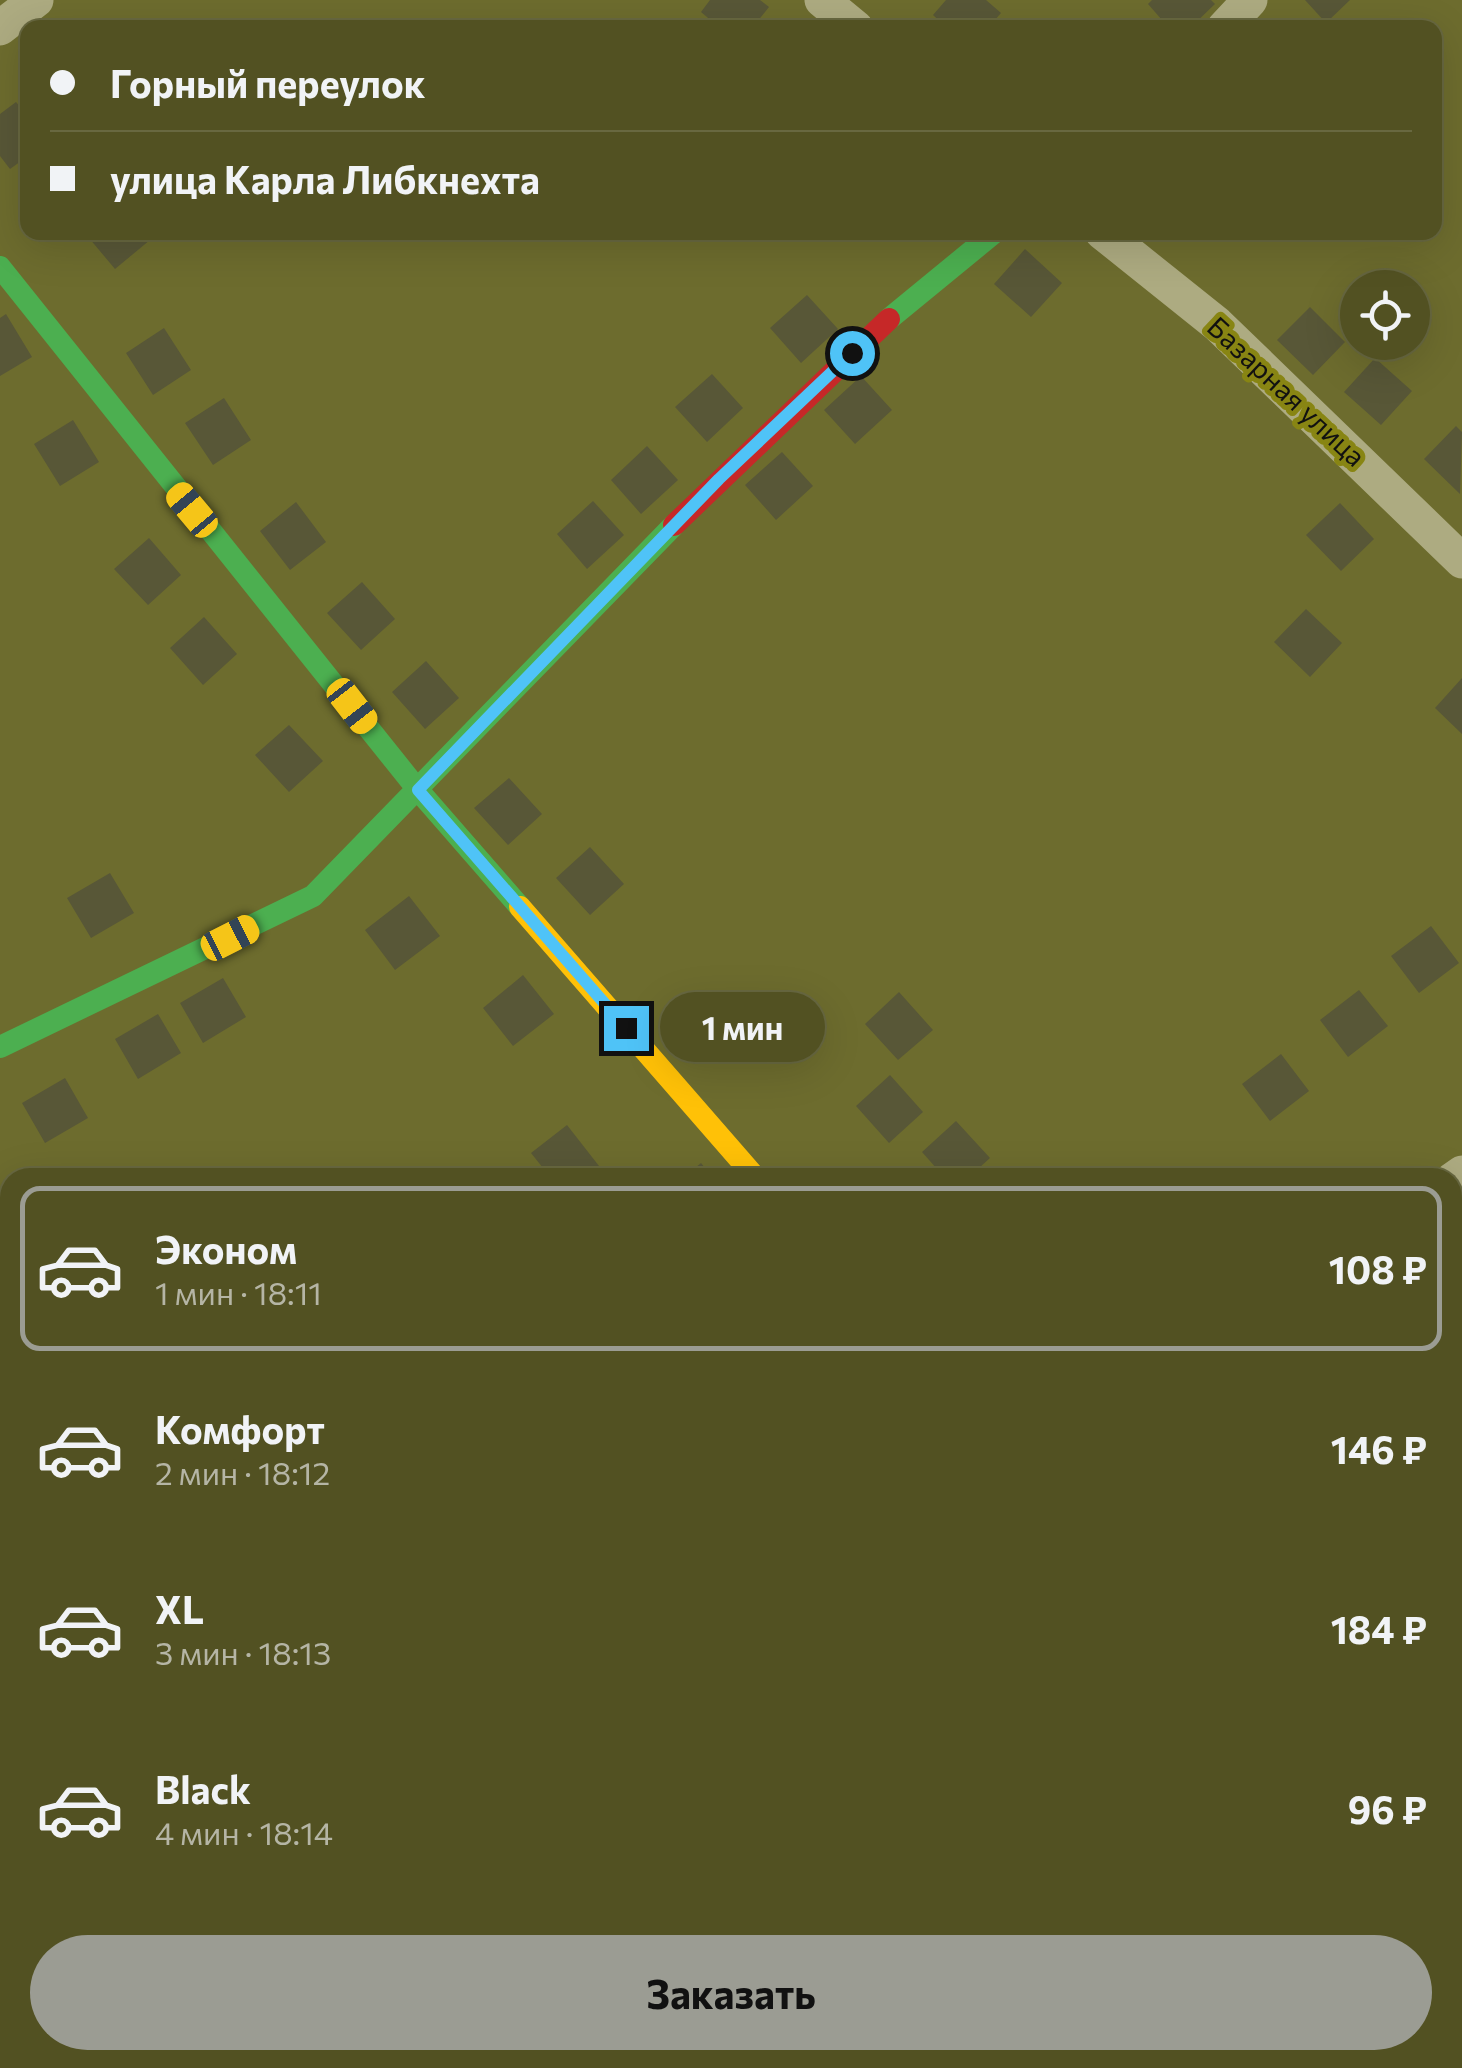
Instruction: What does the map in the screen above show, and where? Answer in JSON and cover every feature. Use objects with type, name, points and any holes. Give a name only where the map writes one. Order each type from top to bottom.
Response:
[{"type":"street","points":[[0,28],[36,0]]},
{"type":"street","points":[[822,0],[846,20]]},
{"type":"street","points":[[1231,20],[1250,0]]},
{"type":"street","points":[[0,1047],[313,896],[719,479],[878,328],[985,240]]},
{"type":"street","name":"Базарная улица","points":[[1112,240],[1217,324],[1462,561]]},
{"type":"street","points":[[0,267],[418,790],[747,1168]]},
{"type":"building","points":[[710,0],[760,0],[769,7],[758,20],[710,20],[701,12]]},
{"type":"building","points":[[946,0],[986,0],[1001,13],[995,20],[938,20],[933,15]]},
{"type":"building","points":[[1152,0],[1211,0],[1215,4],[1198,20],[1162,20],[1148,4]]},
{"type":"building","points":[[1305,0],[1350,0],[1329,20],[1323,20]]},
{"type":"building","points":[[16,102],[20,107],[20,162],[10,169],[0,156],[0,114]]},
{"type":"building","points":[[91,240],[150,240],[115,269]]},
{"type":"building","points":[[1025,249],[1062,283],[1031,317],[994,284]]},
{"type":"building","points":[[807,295],[838,329],[801,363],[770,328]]},
{"type":"building","points":[[1310,307],[1340,337],[1340,347],[1313,375],[1277,340]]},
{"type":"building","points":[[6,314],[32,357],[0,376],[0,318]]},
{"type":"building","points":[[164,328],[191,370],[153,395],[126,353]]},
{"type":"building","points":[[1373,360],[1412,391],[1381,425],[1344,392]]},
{"type":"building","points":[[712,374],[743,408],[707,442],[675,407]]},
{"type":"building","points":[[861,376],[892,410],[855,444],[824,410]]},
{"type":"building","points":[[224,398],[251,440],[213,465],[185,423]]},
{"type":"building","points":[[73,420],[99,462],[60,486],[34,444]]},
{"type":"building","points":[[1456,426],[1462,432],[1460,494],[1424,459]]},
{"type":"building","points":[[647,446],[678,480],[641,514],[611,480]]},
{"type":"building","points":[[782,452],[813,486],[776,520],[745,485]]},
{"type":"building","points":[[593,501],[624,535],[587,569],[557,534]]},
{"type":"building","points":[[296,502],[326,542],[290,570],[260,531]]},
{"type":"building","points":[[1340,503],[1374,539],[1341,571],[1306,535]]},
{"type":"building","points":[[149,538],[181,575],[148,605],[114,569]]},
{"type":"building","points":[[362,582],[395,619],[361,650],[327,613]]},
{"type":"building","points":[[1306,609],[1342,643],[1310,677],[1274,642]]},
{"type":"building","points":[[204,617],[237,654],[203,685],[170,648]]},
{"type":"building","points":[[426,661],[459,698],[425,729],[392,692]]},
{"type":"building","points":[[1462,678],[1462,734],[1435,708]]},
{"type":"building","points":[[289,725],[323,761],[289,792],[255,755]]},
{"type":"building","points":[[509,778],[542,814],[508,845],[474,808]]},
{"type":"building","points":[[590,847],[624,884],[590,915],[556,878]]},
{"type":"building","points":[[110,873],[134,913],[91,938],[67,898]]},
{"type":"building","points":[[409,896],[440,936],[395,970],[365,930]]},
{"type":"building","points":[[1431,926],[1459,963],[1419,993],[1391,956]]},
{"type":"building","points":[[523,975],[554,1014],[513,1046],[483,1008]]},
{"type":"building","points":[[223,978],[246,1017],[203,1043],[180,1003]]},
{"type":"building","points":[[1359,990],[1388,1026],[1348,1057],[1320,1020]]},
{"type":"building","points":[[767,992],[800,1029],[766,1060],[732,1023]]},
{"type":"building","points":[[899,992],[933,1030],[898,1060],[865,1024]]},
{"type":"building","points":[[158,1014],[181,1053],[138,1079],[115,1039]]},
{"type":"building","points":[[1281,1054],[1309,1091],[1270,1121],[1242,1084]]},
{"type":"building","points":[[890,1075],[923,1112],[889,1143],[856,1106]]},
{"type":"building","points":[[65,1078],[88,1118],[45,1143],[22,1103]]},
{"type":"building","points":[[956,1121],[990,1158],[979,1168],[936,1168],[922,1152]]},
{"type":"building","points":[[567,1125],[599,1166],[543,1168],[531,1153]]},
{"type":"traffic: fast","points":[[889,319],[985,240]]},
{"type":"traffic: fast","points":[[0,267],[418,790],[520,907]]},
{"type":"traffic: fast","points":[[0,1047],[313,896],[674,525]]},
{"type":"traffic: slow","points":[[520,907],[747,1168]]},
{"type":"traffic: jam","points":[[674,525],[889,319]]},
{"type":"route","points":[[626,1028],[418,790],[719,479],[852,353]]}]
